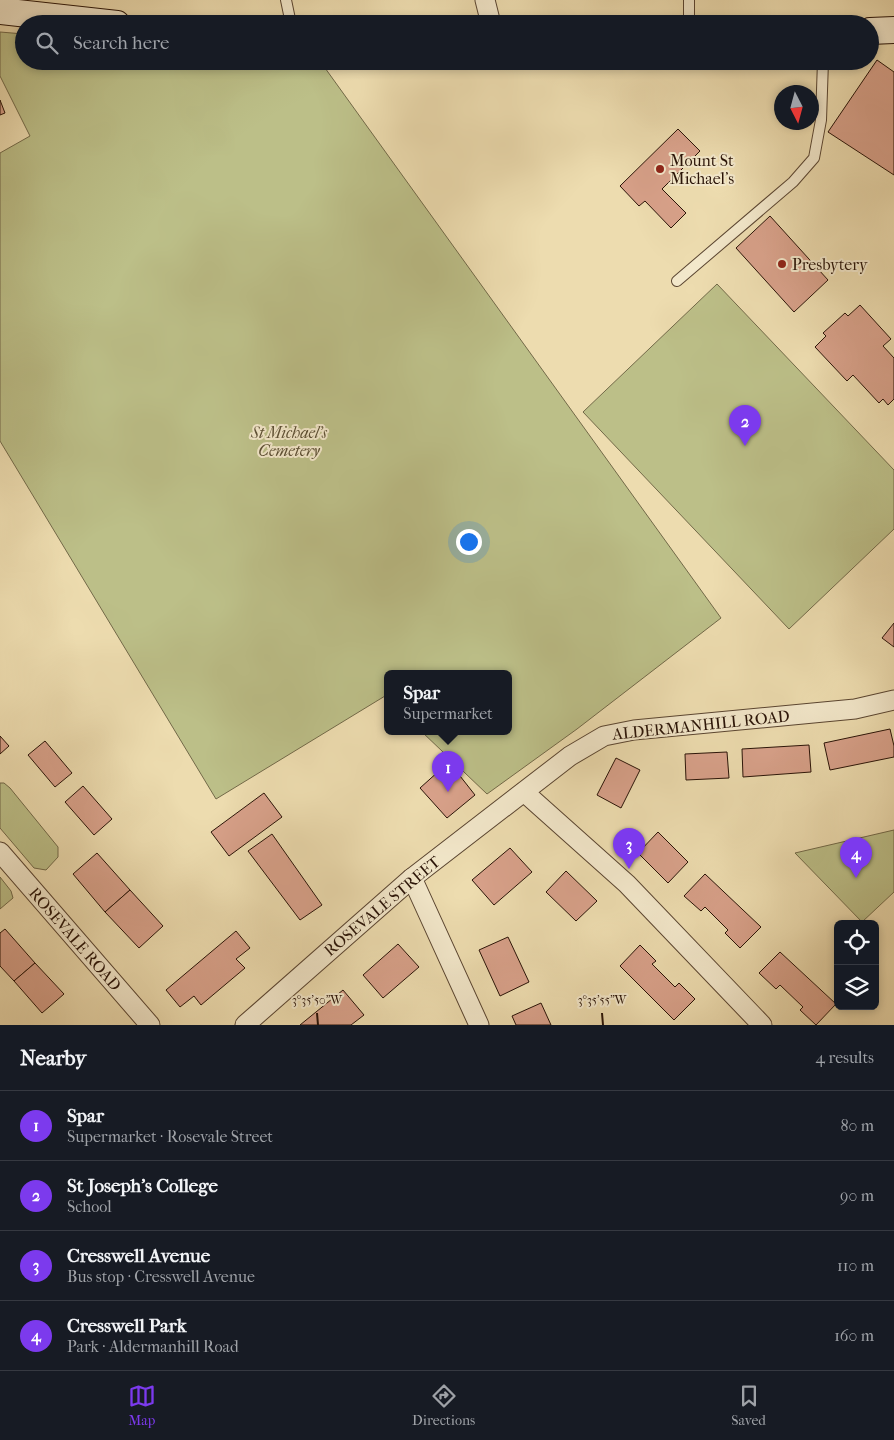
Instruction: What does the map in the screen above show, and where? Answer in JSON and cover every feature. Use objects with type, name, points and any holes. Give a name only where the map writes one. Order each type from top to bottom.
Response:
[{"type":"street","points":[[485,0],[489,15]]},
{"type":"street","points":[[1,8],[51,15]]},
{"type":"street","points":[[879,31],[894,30]]},
{"type":"street","name":"ALDERMANHILL ROAD","points":[[524,792],[570,756],[604,736],[618,732],[855,709],[894,700]]},
{"type":"street","points":[[524,792],[627,884],[762,1025]]},
{"type":"street","name":"ROSEVALE STREET","points":[[245,1025],[412,878],[524,792]]},
{"type":"street","name":"ROSEVALE ROAD","points":[[0,852],[150,1025]]},
{"type":"street","points":[[412,878],[479,1025]]},
{"type":"lane","points":[[286,0],[289,15]]},
{"type":"lane","points":[[689,0],[689,15]]},
{"type":"lane","points":[[677,281],[793,182],[814,158],[821,120],[822,70]]},
{"type":"green space","name":"St Michael's Cemetery","points":[[0,32],[15,33],[15,70],[326,70],[721,618],[577,729],[487,794],[425,735],[512,735],[512,670],[384,670],[384,697],[216,799],[0,441],[0,153],[30,136],[0,76]]},
{"type":"green space","points":[[717,284],[894,470],[894,529],[789,629],[583,412]]},
{"type":"green space","points":[[0,783],[4,783],[10,788],[58,847],[58,857],[46,870],[34,868],[0,828]]},
{"type":"green space","points":[[894,830],[894,892],[864,920],[860,920],[795,853]]},
{"type":"green space","points":[[0,877],[11,891],[13,898],[0,909]]},
{"type":"building","points":[[879,61],[894,72],[894,175],[828,132],[870,70],[879,70]]},
{"type":"building","points":[[0,100],[5,113],[0,115]]},
{"type":"building","name":"Mount St Michael's","points":[[678,129],[700,151],[662,189],[686,213],[671,228],[645,201],[639,206],[620,186]]},
{"type":"building","name":"Presbytery","points":[[770,216],[828,280],[794,312],[736,248]]},
{"type":"building","points":[[860,305],[891,339],[883,346],[894,358],[894,399],[888,405],[883,399],[879,403],[853,375],[847,381],[815,347],[826,336],[823,333],[845,313],[848,316]]},
{"type":"building","points":[[894,623],[894,647],[882,638]]},
{"type":"building","points":[[890,729],[894,746],[894,757],[830,770],[824,743]]},
{"type":"building","points":[[0,736],[9,746],[0,754]]},
{"type":"building","points":[[45,741],[72,773],[55,787],[28,755]]},
{"type":"building","points":[[809,745],[811,772],[743,777],[742,749]]},
{"type":"building","points":[[727,752],[729,778],[686,780],[685,754]]},
{"type":"building","points":[[616,758],[640,770],[621,808],[597,795]]},
{"type":"building","points":[[449,762],[475,795],[447,818],[420,788]]},
{"type":"building","points":[[83,786],[112,819],[94,835],[65,802]]},
{"type":"building","points":[[264,793],[282,817],[229,856],[211,832]]},
{"type":"building","points":[[658,832],[688,862],[668,883],[638,853]]},
{"type":"building","points":[[272,834],[322,905],[300,920],[248,851]]},
{"type":"building","points":[[510,848],[532,872],[494,905],[472,880]]},
{"type":"building","points":[[97,853],[130,890],[105,912],[73,874]]},
{"type":"building","points":[[566,871],[597,901],[576,921],[546,892]]},
{"type":"building","points":[[705,874],[761,927],[740,948],[725,933],[728,930],[705,907],[701,911],[684,896]]},
{"type":"building","points":[[130,890],[163,926],[139,948],[105,912]]},
{"type":"building","points":[[5,929],[35,963],[14,981],[0,966],[0,933]]},
{"type":"building","points":[[236,931],[250,948],[236,959],[245,968],[201,1005],[194,996],[180,1007],[166,990]]},
{"type":"building","points":[[508,937],[529,982],[500,996],[479,950]]},
{"type":"building","points":[[398,944],[419,967],[383,998],[363,975]]},
{"type":"building","points":[[640,945],[656,961],[652,964],[675,987],[679,983],[695,999],[674,1020],[620,966]]},
{"type":"building","points":[[780,952],[834,1002],[834,1006],[816,1025],[800,1010],[803,1007],[780,985],[776,989],[759,973]]},
{"type":"building","points":[[35,963],[64,994],[42,1013],[14,981]]},
{"type":"building","points":[[343,990],[364,1015],[351,1025],[300,1025]]},
{"type":"building","points":[[541,1003],[551,1025],[516,1025],[512,1016]]},
{"type":"place","name":"Mount St Michael's","points":[[660,169]]},
{"type":"place","name":"Presbytery","points":[[782,264]]},
{"type":"place","name":"St Joseph's College","points":[[745,446]]},
{"type":"place","name":"Spar","points":[[448,792]]},
{"type":"place","name":"Cresswell Avenue","points":[[629,869]]},
{"type":"place","name":"Cresswell Park","points":[[856,878]]}]
